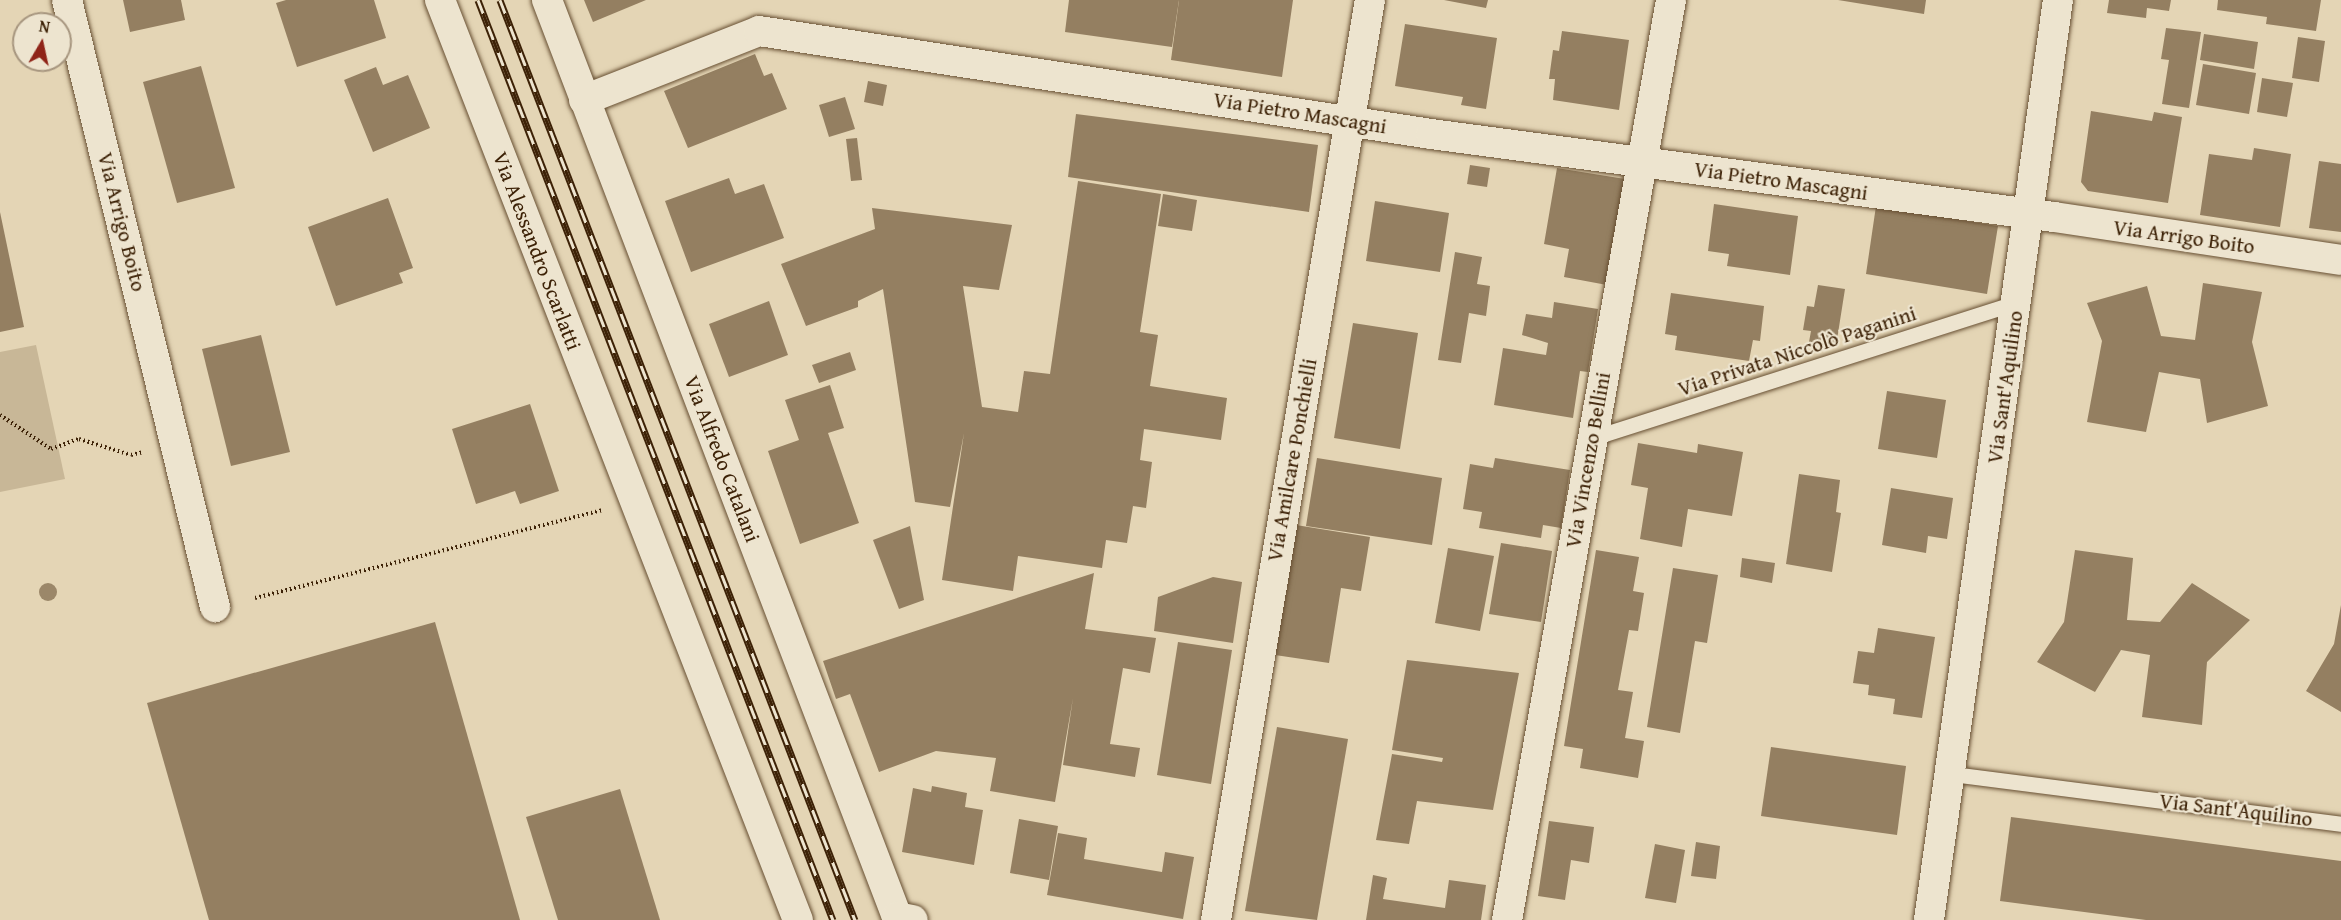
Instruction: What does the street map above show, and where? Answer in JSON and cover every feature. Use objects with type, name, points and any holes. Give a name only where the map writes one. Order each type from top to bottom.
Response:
[{"type":"street","name":"Via Arrigo Boito","points":[[66,0],[177,443],[215,607]]},
{"type":"street","name":"Via Alessandro Scarlatti","points":[[440,0],[798,920]]},
{"type":"street","name":"Via Alfredo Catalani","points":[[547,0],[584,100],[905,919]]},
{"type":"street","name":"Via Amilcare Ponchielli","points":[[1216,920],[1370,0]]},
{"type":"street","name":"Via Vincenzo Bellini","points":[[1508,920],[1671,0]]},
{"type":"street","name":"Via Sant'Aquilino","points":[[1929,920],[1952,774],[2058,0]]},
{"type":"street","name":"Via Pietro Mascagni","points":[[584,100],[759,31],[1350,120],[2028,214]]},
{"type":"street","name":"Via Arrigo Boito","points":[[2028,214],[2341,260]]},
{"type":"lane","name":"Via Privata Niccolò Paganini","points":[[1592,438],[2016,303]]},
{"type":"lane","name":"Via Sant'Aquilino","points":[[1952,774],[2341,824]]},
{"type":"path","points":[[0,415],[51,449],[80,439],[131,455],[177,443]]},
{"type":"path","points":[[255,598],[635,501]]},
{"type":"shaded area","points":[[36,345],[65,479],[0,492],[0,352]]},
{"type":"building","points":[[123,0],[181,0],[185,20],[130,32]]},
{"type":"building","points":[[286,0],[374,0],[386,38],[297,67],[276,3]]},
{"type":"building","points":[[584,0],[646,0],[593,22]]},
{"type":"building","points":[[1069,0],[1179,0],[1172,47],[1065,32]]},
{"type":"building","points":[[1179,0],[1293,0],[1282,77],[1171,60]]},
{"type":"building","points":[[1444,0],[1488,0],[1486,8]]},
{"type":"building","points":[[1838,0],[1926,0],[1924,14]]},
{"type":"building","points":[[2109,0],[2171,0],[2169,11],[2147,8],[2146,18],[2107,13]]},
{"type":"building","points":[[2218,0],[2321,0],[2316,31],[2266,24],[2267,17],[2217,10]]},
{"type":"building","points":[[1405,24],[1497,38],[1486,109],[1461,105],[1463,97],[1395,86]]},
{"type":"building","points":[[2166,28],[2201,32],[2189,108],[2162,104],[2169,60],[2161,59]]},
{"type":"building","points":[[1562,31],[1629,40],[1619,110],[1553,100],[1555,79],[1549,79],[1553,50],[1559,51]]},
{"type":"building","points":[[2204,34],[2258,42],[2254,69],[2200,60]]},
{"type":"building","points":[[2298,37],[2325,41],[2319,82],[2292,78]]},
{"type":"building","points":[[755,54],[764,76],[772,73],[787,109],[688,148],[664,91]]},
{"type":"building","points":[[2203,64],[2256,73],[2249,114],[2196,105]]},
{"type":"building","points":[[201,66],[235,188],[177,203],[143,82]]},
{"type":"building","points":[[376,67],[383,85],[408,75],[430,128],[373,152],[344,80]]},
{"type":"building","points":[[2262,78],[2293,83],[2287,117],[2257,112]]},
{"type":"building","points":[[868,81],[887,85],[883,106],[864,102]]},
{"type":"building","points":[[845,97],[855,129],[829,137],[819,105]]},
{"type":"building","points":[[2091,111],[2152,121],[2154,112],[2182,117],[2168,203],[2088,191],[2081,182]]},
{"type":"building","points":[[1076,114],[1318,145],[1309,212],[1068,177]]},
{"type":"building","points":[[857,138],[862,180],[851,181],[846,139]]},
{"type":"building","points":[[2254,148],[2291,154],[2280,227],[2200,215],[2209,154],[2252,160]]},
{"type":"building","points":[[2319,161],[2341,164],[2341,232],[2309,228]]},
{"type":"building","points":[[1470,165],[1490,168],[1487,187],[1467,184]]},
{"type":"building","points":[[1557,168],[1625,179],[1607,285],[1564,277],[1569,249],[1544,244]]},
{"type":"building","points":[[729,178],[735,194],[764,184],[784,238],[691,272],[665,201]]},
{"type":"building","points":[[1078,181],[1161,194],[1140,332],[1158,335],[1150,386],[1227,398],[1221,440],[1144,429],[1140,460],[1152,462],[1146,508],[1133,506],[1127,543],[1106,540],[1102,568],[1018,556],[1013,591],[942,580],[964,433],[950,507],[915,502],[883,289],[858,301],[858,307],[806,326],[781,264],[875,229],[872,208],[1012,225],[999,290],[963,286],[982,407],[1018,412],[1024,371],[1050,374]]},
{"type":"building","points":[[1163,194],[1197,200],[1192,231],[1158,226]]},
{"type":"building","points":[[388,198],[413,268],[399,273],[403,283],[336,306],[308,227]]},
{"type":"building","points":[[1375,201],[1449,213],[1440,272],[1366,261]]},
{"type":"building","points":[[1714,204],[1798,216],[1790,275],[1727,266],[1729,254],[1708,251]]},
{"type":"building","points":[[1876,206],[1998,226],[1987,294],[1866,274]]},
{"type":"building","points":[[0,212],[24,327],[0,332]]},
{"type":"building","points":[[1455,252],[1482,257],[1477,284],[1490,286],[1486,316],[1469,313],[1461,363],[1438,360]]},
{"type":"building","points":[[2203,283],[2262,292],[2252,342],[2268,406],[2207,423],[2200,379],[2159,372],[2146,432],[2087,422],[2102,341],[2087,303],[2147,286],[2161,336],[2195,340]]},
{"type":"building","points":[[1818,285],[1845,289],[1836,346],[1809,342],[1811,331],[1803,330],[1807,306],[1814,307]]},
{"type":"building","points":[[1671,293],[1764,306],[1760,341],[1753,340],[1749,361],[1675,350],[1677,336],[1665,334]]},
{"type":"building","points":[[769,301],[788,355],[729,377],[709,324]]},
{"type":"building","points":[[1554,302],[1598,309],[1588,372],[1580,371],[1573,418],[1494,405],[1503,348],[1546,355],[1548,343],[1522,335],[1526,314],[1552,318]]},
{"type":"building","points":[[1353,323],[1418,333],[1400,449],[1334,438]]},
{"type":"building","points":[[261,335],[290,452],[231,466],[202,349]]},
{"type":"building","points":[[850,352],[856,370],[819,383],[812,365]]},
{"type":"building","points":[[830,385],[844,428],[828,433],[859,523],[800,544],[768,451],[799,440],[785,400]]},
{"type":"building","points":[[1887,391],[1946,400],[1937,458],[1878,449]]},
{"type":"building","points":[[530,404],[559,491],[520,504],[515,491],[476,504],[452,429]]},
{"type":"building","points":[[1638,443],[1697,453],[1698,444],[1743,452],[1732,516],[1688,509],[1682,547],[1640,539],[1648,488],[1631,485]]},
{"type":"building","points":[[1317,458],[1442,478],[1432,545],[1306,526]]},
{"type":"building","points":[[1495,458],[1570,470],[1561,528],[1543,525],[1541,538],[1479,528],[1482,512],[1463,509],[1470,464],[1493,468]]},
{"type":"building","points":[[1799,474],[1840,480],[1836,512],[1841,513],[1832,572],[1786,564]]},
{"type":"building","points":[[1891,488],[1953,498],[1947,539],[1928,536],[1926,553],[1882,545]]},
{"type":"building","points":[[1296,525],[1370,537],[1361,591],[1341,588],[1329,663],[1275,655]]},
{"type":"building","points":[[910,526],[924,600],[899,609],[873,540]]},
{"type":"building","points":[[1501,543],[1552,551],[1541,622],[1489,614]]},
{"type":"building","points":[[1448,548],[1494,556],[1480,631],[1435,623]]},
{"type":"building","points":[[1596,550],[1639,557],[1633,591],[1644,593],[1638,631],[1629,630],[1618,690],[1633,692],[1625,738],[1644,741],[1638,778],[1580,768],[1583,749],[1564,746]]},
{"type":"building","points":[[2075,550],[2133,558],[2127,620],[2160,622],[2192,583],[2250,620],[2207,662],[2202,725],[2142,717],[2150,655],[2121,650],[2095,692],[2037,662],[2064,622]]},
{"type":"building","points":[[1742,558],[1775,563],[1772,583],[1740,577]]},
{"type":"building","points":[[1673,568],[1718,575],[1707,643],[1695,641],[1680,733],[1647,727]]},
{"type":"building","points":[[1094,573],[1085,629],[1156,638],[1150,673],[1123,668],[1110,744],[1140,748],[1135,777],[1063,765],[1073,698],[1055,802],[990,791],[996,758],[936,751],[879,772],[850,694],[836,699],[823,661]]},
{"type":"building","points":[[1213,577],[1242,582],[1233,643],[1154,631],[1158,597]]},
{"type":"building","points":[[2341,605],[2341,712],[2306,691],[2334,644]]},
{"type":"building","points":[[435,622],[520,920],[209,920],[147,703]]},
{"type":"building","points":[[1878,628],[1935,637],[1922,718],[1893,714],[1895,699],[1868,695],[1869,685],[1853,683],[1858,651],[1874,653]]},
{"type":"building","points":[[1178,642],[1232,650],[1211,784],[1157,775]]},
{"type":"building","points":[[1407,660],[1519,673],[1493,810],[1417,801],[1409,844],[1376,840],[1392,754],[1442,762],[1443,758],[1392,750]]},
{"type":"building","points":[[1277,727],[1348,739],[1317,920],[1245,911]]},
{"type":"building","points":[[1771,747],[1906,766],[1897,835],[1761,816]]},
{"type":"building","points":[[932,786],[967,793],[965,807],[983,810],[974,865],[902,852],[913,788],[931,792]]},
{"type":"building","points":[[620,789],[660,920],[558,920],[526,817]]},
{"type":"building","points":[[2011,817],[2341,861],[2341,920],[2146,920],[2000,901]]},
{"type":"building","points":[[1019,819],[1058,826],[1049,880],[1010,873]]},
{"type":"building","points":[[1549,821],[1594,827],[1589,863],[1571,860],[1565,900],[1538,896]]},
{"type":"building","points":[[1058,833],[1087,838],[1084,859],[1162,872],[1165,852],[1194,857],[1183,919],[1047,895]]},
{"type":"building","points":[[1696,842],[1720,846],[1716,879],[1691,876]]},
{"type":"building","points":[[1655,844],[1685,850],[1676,903],[1645,898]]},
{"type":"building","points":[[1373,875],[1387,878],[1383,899],[1445,908],[1449,880],[1486,885],[1481,920],[1366,920]]},
{"type":"railway","points":[[478,0],[833,920]]},
{"type":"railway","points":[[500,0],[855,920]]}]
